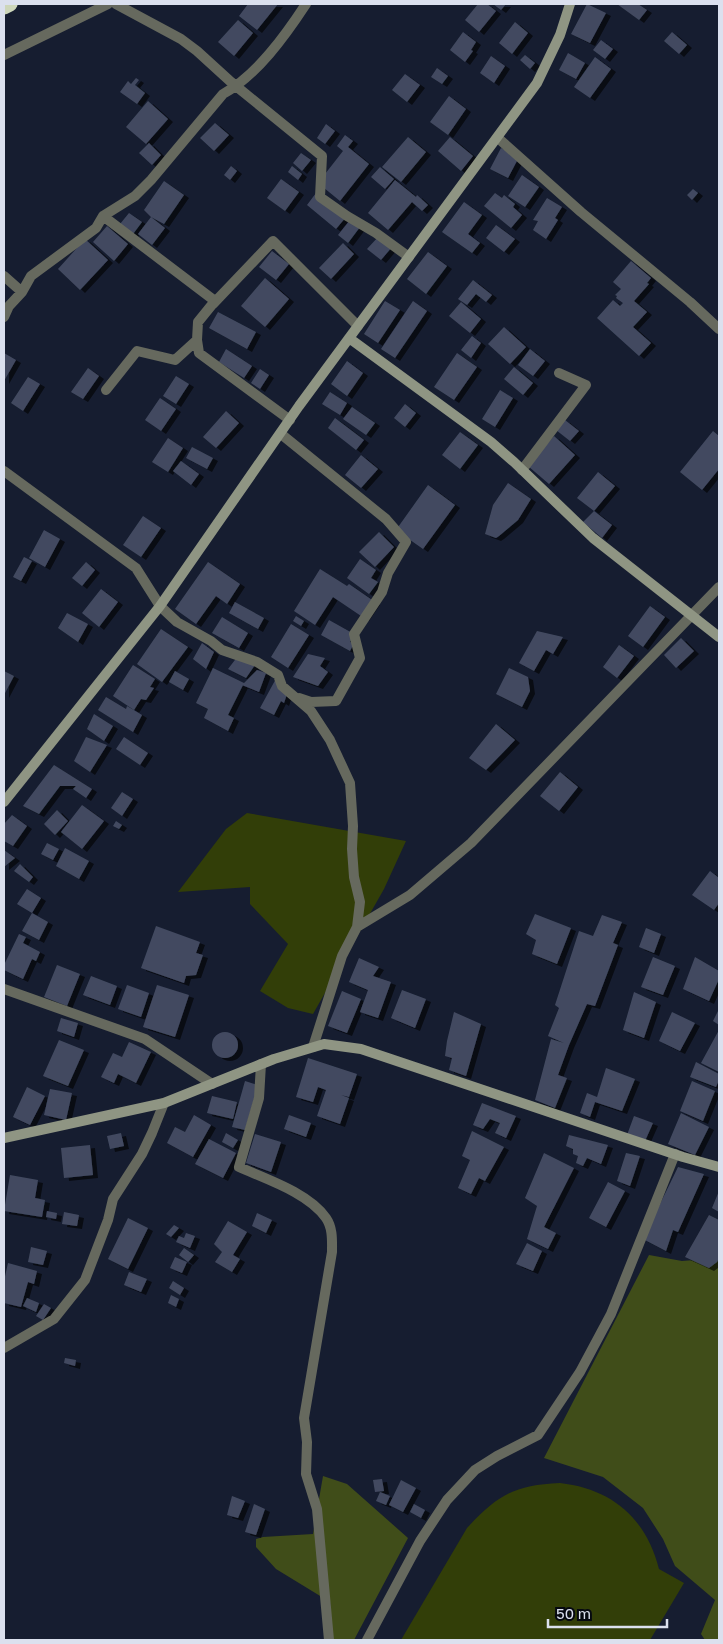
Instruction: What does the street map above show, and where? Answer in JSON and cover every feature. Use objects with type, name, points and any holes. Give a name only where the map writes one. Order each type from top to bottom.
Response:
[{"type":"highway","points":[[4,7],[10,4]]},
{"type":"street","points":[[4,55],[108,4]]},
{"type":"street","points":[[116,4],[181,39],[322,156],[320,197],[409,257]]},
{"type":"street","points":[[4,316],[31,276],[96,228],[103,216],[135,196],[151,180],[223,94],[250,75],[306,4]]},
{"type":"street","points":[[4,802],[160,606],[349,338],[537,84],[560,35],[570,4]]},
{"type":"street","points":[[498,138],[581,212],[690,302],[719,329]]},
{"type":"street","points":[[103,216],[215,301],[213,304]]},
{"type":"street","points":[[290,420],[199,353],[197,340],[198,322],[273,241],[358,326]]},
{"type":"street","points":[[4,276],[22,292]]},
{"type":"street","points":[[349,338],[491,442],[593,538],[719,637]]},
{"type":"street","points":[[106,390],[137,351],[175,360],[197,340]]},
{"type":"street","points":[[522,470],[586,385],[559,373]]},
{"type":"street","points":[[280,434],[386,519],[406,542],[388,573],[382,592],[354,634],[360,658],[336,701],[311,702],[292,695]]},
{"type":"street","points":[[4,471],[136,568],[160,606],[177,622],[211,641],[222,650],[256,662],[278,675],[282,686],[311,712],[330,740],[350,783],[354,877],[360,902],[357,927],[342,956],[313,1048]]},
{"type":"street","points":[[357,927],[410,895],[471,843],[719,587]]},
{"type":"street","points":[[4,989],[145,1039],[212,1084]]},
{"type":"street","points":[[4,1138],[164,1103],[261,1064],[324,1044],[361,1050],[675,1154],[718,1163]]},
{"type":"street","points":[[261,1064],[259,1098],[239,1167],[291,1191],[314,1205],[327,1218],[332,1234],[332,1252],[304,1418],[306,1474],[317,1509],[329,1640]]},
{"type":"street","points":[[4,1348],[54,1318],[85,1280],[108,1220],[112,1199],[142,1154],[164,1103]]},
{"type":"street","points":[[367,1640],[420,1541],[446,1500],[475,1470],[538,1435],[580,1372],[611,1314],[675,1154]]},
{"type":"green space","points":[[247,813],[406,841],[384,889],[313,1014],[288,1008],[260,991],[288,944],[250,904],[250,887],[178,892],[226,829]]},
{"type":"green space","points":[[649,1255],[682,1261],[719,1258],[719,1640],[705,1640],[701,1634],[715,1600],[675,1566],[663,1539],[643,1508],[603,1477],[544,1458]]},
{"type":"green space","points":[[323,1476],[347,1484],[408,1538],[354,1640],[333,1640],[330,1602],[276,1569],[256,1547],[256,1539],[263,1537],[313,1534]]},
{"type":"green space","points":[[560,1483],[579,1486],[596,1492],[611,1499],[624,1509],[636,1521],[645,1535],[659,1569],[684,1583],[650,1640],[401,1640],[467,1528],[488,1507],[519,1489]]},
{"type":"building","points":[[248,4],[278,4],[257,30],[239,16]]},
{"type":"building","points":[[478,4],[487,4],[496,11],[479,32],[465,20]]},
{"type":"building","points":[[493,4],[506,4],[501,10]]},
{"type":"building","points":[[587,4],[606,13],[590,43],[571,34]]},
{"type":"building","points":[[617,4],[638,4],[647,10],[639,20]]},
{"type":"building","points":[[238,20],[253,33],[234,56],[218,42]]},
{"type":"building","points":[[515,22],[528,33],[512,54],[499,43]]},
{"type":"building","points":[[463,32],[476,42],[471,50],[473,51],[465,62],[450,50]]},
{"type":"building","points":[[672,32],[687,45],[679,54],[664,41]]},
{"type":"building","points":[[601,40],[613,49],[605,59],[593,50]]},
{"type":"building","points":[[568,53],[585,63],[576,79],[559,70]]},
{"type":"building","points":[[525,55],[535,63],[530,69],[520,60]]},
{"type":"building","points":[[491,56],[505,66],[494,83],[480,73]]},
{"type":"building","points":[[595,57],[611,69],[590,98],[574,87]]},
{"type":"building","points":[[437,68],[448,76],[442,84],[431,77]]},
{"type":"building","points":[[405,74],[420,85],[407,102],[392,90]]},
{"type":"building","points":[[136,78],[139,80],[135,85],[145,93],[137,104],[120,92],[128,81],[131,84]]},
{"type":"building","points":[[449,96],[466,109],[448,135],[430,122]]},
{"type":"building","points":[[148,101],[168,119],[146,144],[126,127]]},
{"type":"building","points":[[215,123],[229,135],[214,151],[200,138]]},
{"type":"building","points":[[326,124],[335,131],[325,144],[317,138]]},
{"type":"building","points":[[345,135],[353,141],[348,147],[369,164],[340,201],[318,183],[343,151],[337,146]]},
{"type":"building","points":[[408,137],[426,152],[401,182],[382,167]]},
{"type":"building","points":[[450,137],[473,156],[461,171],[438,151]]},
{"type":"building","points":[[149,143],[161,155],[152,165],[139,153]]},
{"type":"building","points":[[501,148],[519,157],[508,178],[490,169]]},
{"type":"building","points":[[301,153],[311,160],[302,171],[293,163]]},
{"type":"building","points":[[231,166],[237,171],[230,180],[224,175]]},
{"type":"building","points":[[292,166],[302,174],[298,180],[288,172]]},
{"type":"building","points":[[380,167],[394,179],[385,189],[371,177]]},
{"type":"building","points":[[522,175],[539,187],[525,207],[508,196]]},
{"type":"building","points":[[281,179],[299,192],[285,211],[267,198]]},
{"type":"building","points":[[395,180],[428,205],[422,211],[412,202],[388,230],[368,213]]},
{"type":"building","points":[[164,181],[184,195],[164,224],[151,217],[144,210]]},
{"type":"building","points":[[693,189],[698,193],[692,200],[687,195]]},
{"type":"building","points":[[316,193],[346,217],[336,229],[307,205]]},
{"type":"building","points":[[495,193],[502,198],[504,195],[515,204],[513,207],[522,215],[511,228],[484,206]]},
{"type":"building","points":[[547,198],[562,207],[555,218],[558,220],[546,239],[533,230],[538,221],[533,220]]},
{"type":"building","points":[[464,202],[482,215],[468,234],[480,243],[472,253],[442,232]]},
{"type":"building","points":[[129,213],[142,222],[133,234],[120,224]]},
{"type":"building","points":[[151,217],[165,228],[152,245],[138,234]]},
{"type":"building","points":[[350,220],[360,227],[348,243],[338,235]]},
{"type":"building","points":[[496,225],[515,239],[504,252],[486,238]]},
{"type":"building","points":[[107,226],[128,244],[114,261],[93,242]]},
{"type":"building","points":[[379,236],[392,247],[381,260],[367,249]]},
{"type":"building","points":[[85,239],[108,260],[80,290],[58,269]]},
{"type":"building","points":[[343,243],[354,254],[331,279],[319,268]]},
{"type":"building","points":[[272,251],[289,264],[276,280],[259,267]]},
{"type":"building","points":[[428,252],[447,266],[426,294],[407,279]]},
{"type":"building","points":[[631,261],[651,278],[647,283],[649,284],[634,301],[647,312],[633,327],[651,343],[639,356],[597,318],[613,300],[620,306],[623,303],[615,295],[621,289],[613,282]]},
{"type":"building","points":[[265,278],[289,299],[265,327],[241,306]]},
{"type":"building","points":[[473,280],[492,295],[486,302],[476,294],[467,305],[458,299]]},
{"type":"building","points":[[385,301],[400,310],[378,343],[364,334]]},
{"type":"building","points":[[413,301],[427,311],[395,358],[381,349]]},
{"type":"building","points":[[461,302],[481,319],[470,333],[449,316]]},
{"type":"building","points":[[218,312],[256,332],[247,349],[209,328]]},
{"type":"building","points":[[504,327],[526,347],[510,364],[488,344]]},
{"type":"building","points":[[472,336],[481,343],[471,358],[461,350]]},
{"type":"building","points":[[226,349],[252,366],[244,378],[219,362]]},
{"type":"building","points":[[530,349],[545,361],[533,376],[518,365]]},
{"type":"building","points":[[4,353],[16,360],[4,381]]},
{"type":"building","points":[[457,353],[477,367],[454,400],[434,387]]},
{"type":"building","points":[[347,361],[363,373],[347,396],[331,384]]},
{"type":"building","points":[[514,367],[533,383],[523,395],[504,379]]},
{"type":"building","points":[[88,368],[99,376],[83,399],[71,392]]},
{"type":"building","points":[[260,369],[269,375],[260,389],[251,383]]},
{"type":"building","points":[[176,376],[189,384],[176,404],[163,396]]},
{"type":"building","points":[[28,377],[40,384],[23,411],[11,403]]},
{"type":"building","points":[[500,390],[513,398],[495,427],[482,419]]},
{"type":"building","points":[[330,392],[347,403],[340,415],[322,404]]},
{"type":"building","points":[[160,398],[176,409],[161,431],[145,420]]},
{"type":"building","points":[[405,404],[416,413],[405,427],[394,418]]},
{"type":"building","points":[[352,407],[375,423],[366,435],[343,419]]},
{"type":"building","points":[[226,411],[239,423],[216,448],[203,437]]},
{"type":"building","points":[[335,418],[364,440],[356,450],[328,428]]},
{"type":"building","points":[[565,420],[579,431],[570,441],[556,430]]},
{"type":"building","points":[[713,431],[719,436],[719,469],[702,490],[680,472]]},
{"type":"building","points":[[460,432],[478,445],[460,469],[442,455]]},
{"type":"building","points":[[554,436],[575,455],[549,484],[528,466]]},
{"type":"building","points":[[168,438],[183,448],[168,472],[152,462]]},
{"type":"building","points":[[192,447],[213,458],[207,469],[186,458]]},
{"type":"building","points":[[361,455],[378,469],[361,488],[345,475]]},
{"type":"building","points":[[181,461],[199,474],[191,485],[173,471]]},
{"type":"building","points":[[598,472],[615,486],[594,511],[577,498]]},
{"type":"building","points":[[508,483],[531,499],[518,520],[496,538],[485,534],[493,505]]},
{"type":"building","points":[[428,485],[455,505],[423,549],[396,530]]},
{"type":"building","points":[[594,511],[612,525],[602,538],[583,522]]},
{"type":"building","points":[[143,516],[161,528],[141,557],[123,545]]},
{"type":"building","points":[[44,530],[60,539],[45,567],[29,558]]},
{"type":"building","points":[[379,532],[394,547],[375,567],[359,552]]},
{"type":"building","points":[[24,557],[32,561],[21,581],[13,577]]},
{"type":"building","points":[[360,559],[376,570],[371,578],[378,582],[369,594],[347,578]]},
{"type":"building","points":[[86,562],[95,570],[82,586],[72,578]]},
{"type":"building","points":[[208,562],[240,584],[227,604],[216,596],[196,624],[175,609]]},
{"type":"building","points":[[320,569],[347,586],[349,584],[375,602],[364,618],[333,597],[315,625],[294,611]]},
{"type":"building","points":[[101,589],[118,602],[99,627],[82,613]]},
{"type":"building","points":[[235,602],[264,618],[258,629],[229,613]]},
{"type":"building","points":[[650,606],[665,617],[643,647],[628,636]]},
{"type":"building","points":[[67,613],[88,624],[78,642],[58,628]]},
{"type":"building","points":[[296,616],[304,621],[301,626],[293,621]]},
{"type":"building","points":[[222,617],[248,633],[239,648],[212,633]]},
{"type":"building","points":[[329,620],[354,634],[350,642],[354,643],[350,651],[321,635]]},
{"type":"building","points":[[291,624],[309,635],[288,668],[271,657]]},
{"type":"building","points":[[161,629],[188,647],[162,682],[137,664]]},
{"type":"building","points":[[537,631],[563,637],[553,654],[546,650],[534,671],[519,663]]},
{"type":"building","points":[[681,638],[694,651],[676,668],[664,655]]},
{"type":"building","points":[[202,643],[214,652],[206,669],[193,659]]},
{"type":"building","points":[[619,645],[634,656],[617,678],[603,667]]},
{"type":"building","points":[[308,654],[325,658],[320,666],[328,672],[318,686],[293,677]]},
{"type":"building","points":[[238,656],[257,662],[246,678],[228,669]]},
{"type":"building","points":[[133,665],[155,679],[150,687],[154,688],[146,700],[141,699],[134,710],[113,696]]},
{"type":"building","points":[[213,668],[244,683],[228,715],[234,718],[228,731],[204,718],[208,709],[196,703]]},
{"type":"building","points":[[509,668],[528,677],[530,691],[522,707],[496,694]]},
{"type":"building","points":[[257,670],[266,673],[259,692],[242,685]]},
{"type":"building","points":[[4,671],[14,676],[4,695]]},
{"type":"building","points":[[175,671],[189,679],[183,690],[169,682]]},
{"type":"building","points":[[278,675],[288,691],[284,703],[281,701],[274,715],[260,708]]},
{"type":"building","points":[[106,697],[126,709],[127,706],[142,715],[133,732],[98,710]]},
{"type":"building","points":[[94,714],[113,726],[104,741],[87,729]]},
{"type":"building","points":[[496,724],[515,740],[486,770],[469,758]]},
{"type":"building","points":[[86,737],[107,745],[90,772],[74,761]]},
{"type":"building","points":[[124,737],[148,753],[140,765],[116,749]]},
{"type":"building","points":[[54,765],[92,789],[86,798],[73,789],[76,786],[60,786],[39,814],[23,806]]},
{"type":"building","points":[[560,772],[578,787],[559,811],[540,796]]},
{"type":"building","points":[[122,792],[133,799],[122,816],[111,808]]},
{"type":"building","points":[[82,805],[104,821],[82,849],[61,832]]},
{"type":"building","points":[[57,810],[68,821],[55,835],[44,824]]},
{"type":"building","points":[[12,815],[27,826],[13,846],[4,841],[4,824]]},
{"type":"building","points":[[116,821],[122,825],[119,829],[113,826]]},
{"type":"building","points":[[47,843],[59,849],[53,860],[41,854]]},
{"type":"building","points":[[65,848],[89,861],[79,879],[56,866]]},
{"type":"building","points":[[4,850],[15,858],[4,867]]},
{"type":"building","points":[[20,864],[33,877],[29,882],[14,871]]},
{"type":"building","points":[[710,871],[719,878],[719,903],[714,910],[692,895]]},
{"type":"building","points":[[27,889],[41,898],[32,913],[17,904]]},
{"type":"building","points":[[32,913],[48,922],[39,940],[22,931]]},
{"type":"building","points":[[535,914],[571,928],[557,964],[532,954],[536,940],[526,934]]},
{"type":"building","points":[[602,915],[622,922],[613,943],[618,945],[595,1006],[587,1004],[569,1045],[558,1075],[567,1078],[555,1108],[535,1100],[551,1039],[564,1043],[548,1036],[559,1008],[555,1005],[579,931],[593,936]]},
{"type":"building","points":[[156,926],[200,942],[196,953],[203,955],[196,975],[186,976],[184,983],[141,968]]},
{"type":"building","points":[[646,928],[661,934],[654,953],[639,947]]},
{"type":"building","points":[[19,934],[26,937],[23,943],[40,952],[36,961],[32,959],[23,979],[4,970],[4,965]]},
{"type":"building","points":[[653,957],[675,966],[663,995],[641,987]]},
{"type":"building","points":[[695,957],[719,971],[719,979],[709,1001],[683,989]]},
{"type":"building","points":[[359,958],[379,967],[373,976],[391,982],[378,1018],[360,1012],[368,990],[349,982]]},
{"type":"building","points":[[57,965],[80,974],[67,1006],[44,997]]},
{"type":"building","points":[[91,976],[117,986],[110,1005],[83,995]]},
{"type":"building","points":[[127,985],[149,993],[141,1017],[118,1009]]},
{"type":"building","points":[[157,985],[189,995],[175,1037],[143,1027]]},
{"type":"building","points":[[402,990],[426,999],[415,1028],[391,1018]]},
{"type":"building","points":[[342,991],[361,999],[347,1033],[328,1026]]},
{"type":"building","points":[[634,992],[656,1002],[644,1038],[623,1030]]},
{"type":"building","points":[[719,1009],[719,1025],[713,1021]]},
{"type":"building","points":[[454,1012],[481,1024],[466,1076],[449,1070],[452,1058],[445,1056]]},
{"type":"building","points":[[672,1012],[695,1023],[680,1051],[659,1041]]},
{"type":"building","points":[[61,1018],[78,1023],[74,1037],[57,1031]]},
{"type":"building","points":[[719,1030],[719,1072],[701,1063]]},
{"type":"building","points":[[225,1032],[234,1036],[238,1045],[234,1054],[225,1058],[216,1054],[212,1045],[216,1036]]},
{"type":"building","points":[[59,1040],[84,1050],[68,1086],[43,1076]]},
{"type":"building","points":[[129,1042],[151,1052],[136,1083],[118,1074],[114,1083],[101,1077],[113,1053],[122,1057]]},
{"type":"building","points":[[308,1058],[357,1074],[349,1097],[341,1095],[349,1098],[340,1124],[317,1116],[326,1090],[318,1087],[313,1102],[296,1097]]},
{"type":"building","points":[[696,1062],[719,1074],[716,1087],[690,1077]]},
{"type":"building","points":[[606,1068],[635,1079],[622,1111],[595,1102],[590,1117],[580,1113],[587,1093],[597,1097]]},
{"type":"building","points":[[245,1081],[258,1085],[245,1130],[232,1127]]},
{"type":"building","points":[[692,1081],[715,1091],[703,1121],[680,1111]]},
{"type":"building","points":[[27,1087],[45,1096],[30,1125],[13,1117]]},
{"type":"building","points":[[50,1089],[72,1093],[66,1120],[44,1115]]},
{"type":"building","points":[[212,1096],[237,1102],[233,1119],[207,1113]]},
{"type":"building","points":[[482,1103],[516,1116],[506,1138],[495,1133],[500,1123],[490,1119],[483,1129],[473,1125]]},
{"type":"building","points":[[681,1113],[709,1127],[695,1155],[668,1144]]},
{"type":"building","points":[[194,1115],[211,1125],[193,1157],[167,1143],[175,1127],[185,1132]]},
{"type":"building","points":[[289,1115],[311,1123],[306,1137],[284,1129]]},
{"type":"building","points":[[634,1116],[653,1123],[645,1141],[627,1135]]},
{"type":"building","points":[[472,1131],[504,1147],[485,1181],[479,1178],[471,1194],[458,1188],[470,1160],[462,1156]]},
{"type":"building","points":[[121,1133],[124,1146],[110,1149],[107,1136]]},
{"type":"building","points":[[226,1133],[238,1140],[233,1148],[222,1142]]},
{"type":"building","points":[[255,1134],[281,1142],[271,1172],[246,1163]]},
{"type":"building","points":[[569,1135],[608,1145],[601,1164],[587,1158],[583,1166],[576,1163],[578,1156],[573,1154],[573,1149],[566,1146]]},
{"type":"building","points":[[209,1139],[236,1153],[223,1178],[195,1164]]},
{"type":"building","points":[[90,1145],[93,1175],[64,1178],[61,1148]]},
{"type":"building","points":[[544,1153],[574,1168],[544,1227],[556,1233],[548,1249],[527,1239],[537,1206],[525,1198]]},
{"type":"building","points":[[626,1153],[640,1156],[630,1186],[617,1181]]},
{"type":"building","points":[[678,1167],[704,1174],[678,1232],[673,1230],[666,1251],[643,1239]]},
{"type":"building","points":[[10,1175],[38,1180],[35,1198],[45,1200],[42,1217],[4,1211]]},
{"type":"building","points":[[608,1182],[625,1191],[606,1227],[589,1218]]},
{"type":"building","points":[[719,1191],[719,1212],[712,1208]]},
{"type":"building","points":[[47,1211],[57,1213],[56,1219],[46,1217]]},
{"type":"building","points":[[64,1212],[79,1215],[77,1226],[62,1224]]},
{"type":"building","points":[[257,1213],[272,1220],[266,1233],[252,1226]]},
{"type":"building","points":[[709,1215],[719,1220],[719,1258],[709,1268],[685,1257]]},
{"type":"building","points":[[128,1218],[148,1228],[128,1269],[108,1259]]},
{"type":"building","points":[[228,1221],[247,1232],[233,1255],[240,1259],[232,1272],[215,1262],[222,1252],[214,1244]]},
{"type":"building","points":[[174,1225],[179,1228],[171,1237],[166,1234]]},
{"type":"building","points":[[186,1233],[195,1236],[190,1248],[176,1242],[179,1236],[184,1238]]},
{"type":"building","points":[[527,1243],[542,1251],[533,1271],[516,1264]]},
{"type":"building","points":[[31,1247],[47,1251],[43,1265],[28,1262]]},
{"type":"building","points":[[184,1248],[194,1255],[188,1262],[179,1255]]},
{"type":"building","points":[[175,1257],[187,1262],[182,1273],[170,1268]]},
{"type":"building","points":[[8,1263],[37,1271],[34,1284],[28,1282],[21,1307],[4,1303],[4,1281]]},
{"type":"building","points":[[129,1272],[147,1279],[141,1292],[124,1285]]},
{"type":"building","points":[[173,1281],[184,1288],[180,1295],[169,1288]]},
{"type":"building","points":[[171,1295],[179,1299],[176,1307],[168,1303]]},
{"type":"building","points":[[27,1298],[39,1303],[36,1312],[23,1306]]},
{"type":"building","points":[[44,1304],[51,1308],[43,1320],[36,1316]]},
{"type":"building","points":[[65,1358],[76,1360],[75,1366],[64,1363]]},
{"type":"building","points":[[382,1479],[384,1491],[375,1492],[373,1480]]},
{"type":"building","points":[[401,1480],[416,1488],[403,1512],[389,1505]]},
{"type":"building","points":[[380,1492],[390,1496],[386,1505],[376,1501]]},
{"type":"building","points":[[232,1496],[245,1501],[238,1518],[227,1515]]},
{"type":"building","points":[[254,1504],[265,1509],[256,1535],[245,1532]]},
{"type":"building","points":[[414,1504],[425,1510],[421,1518],[410,1512]]}]
